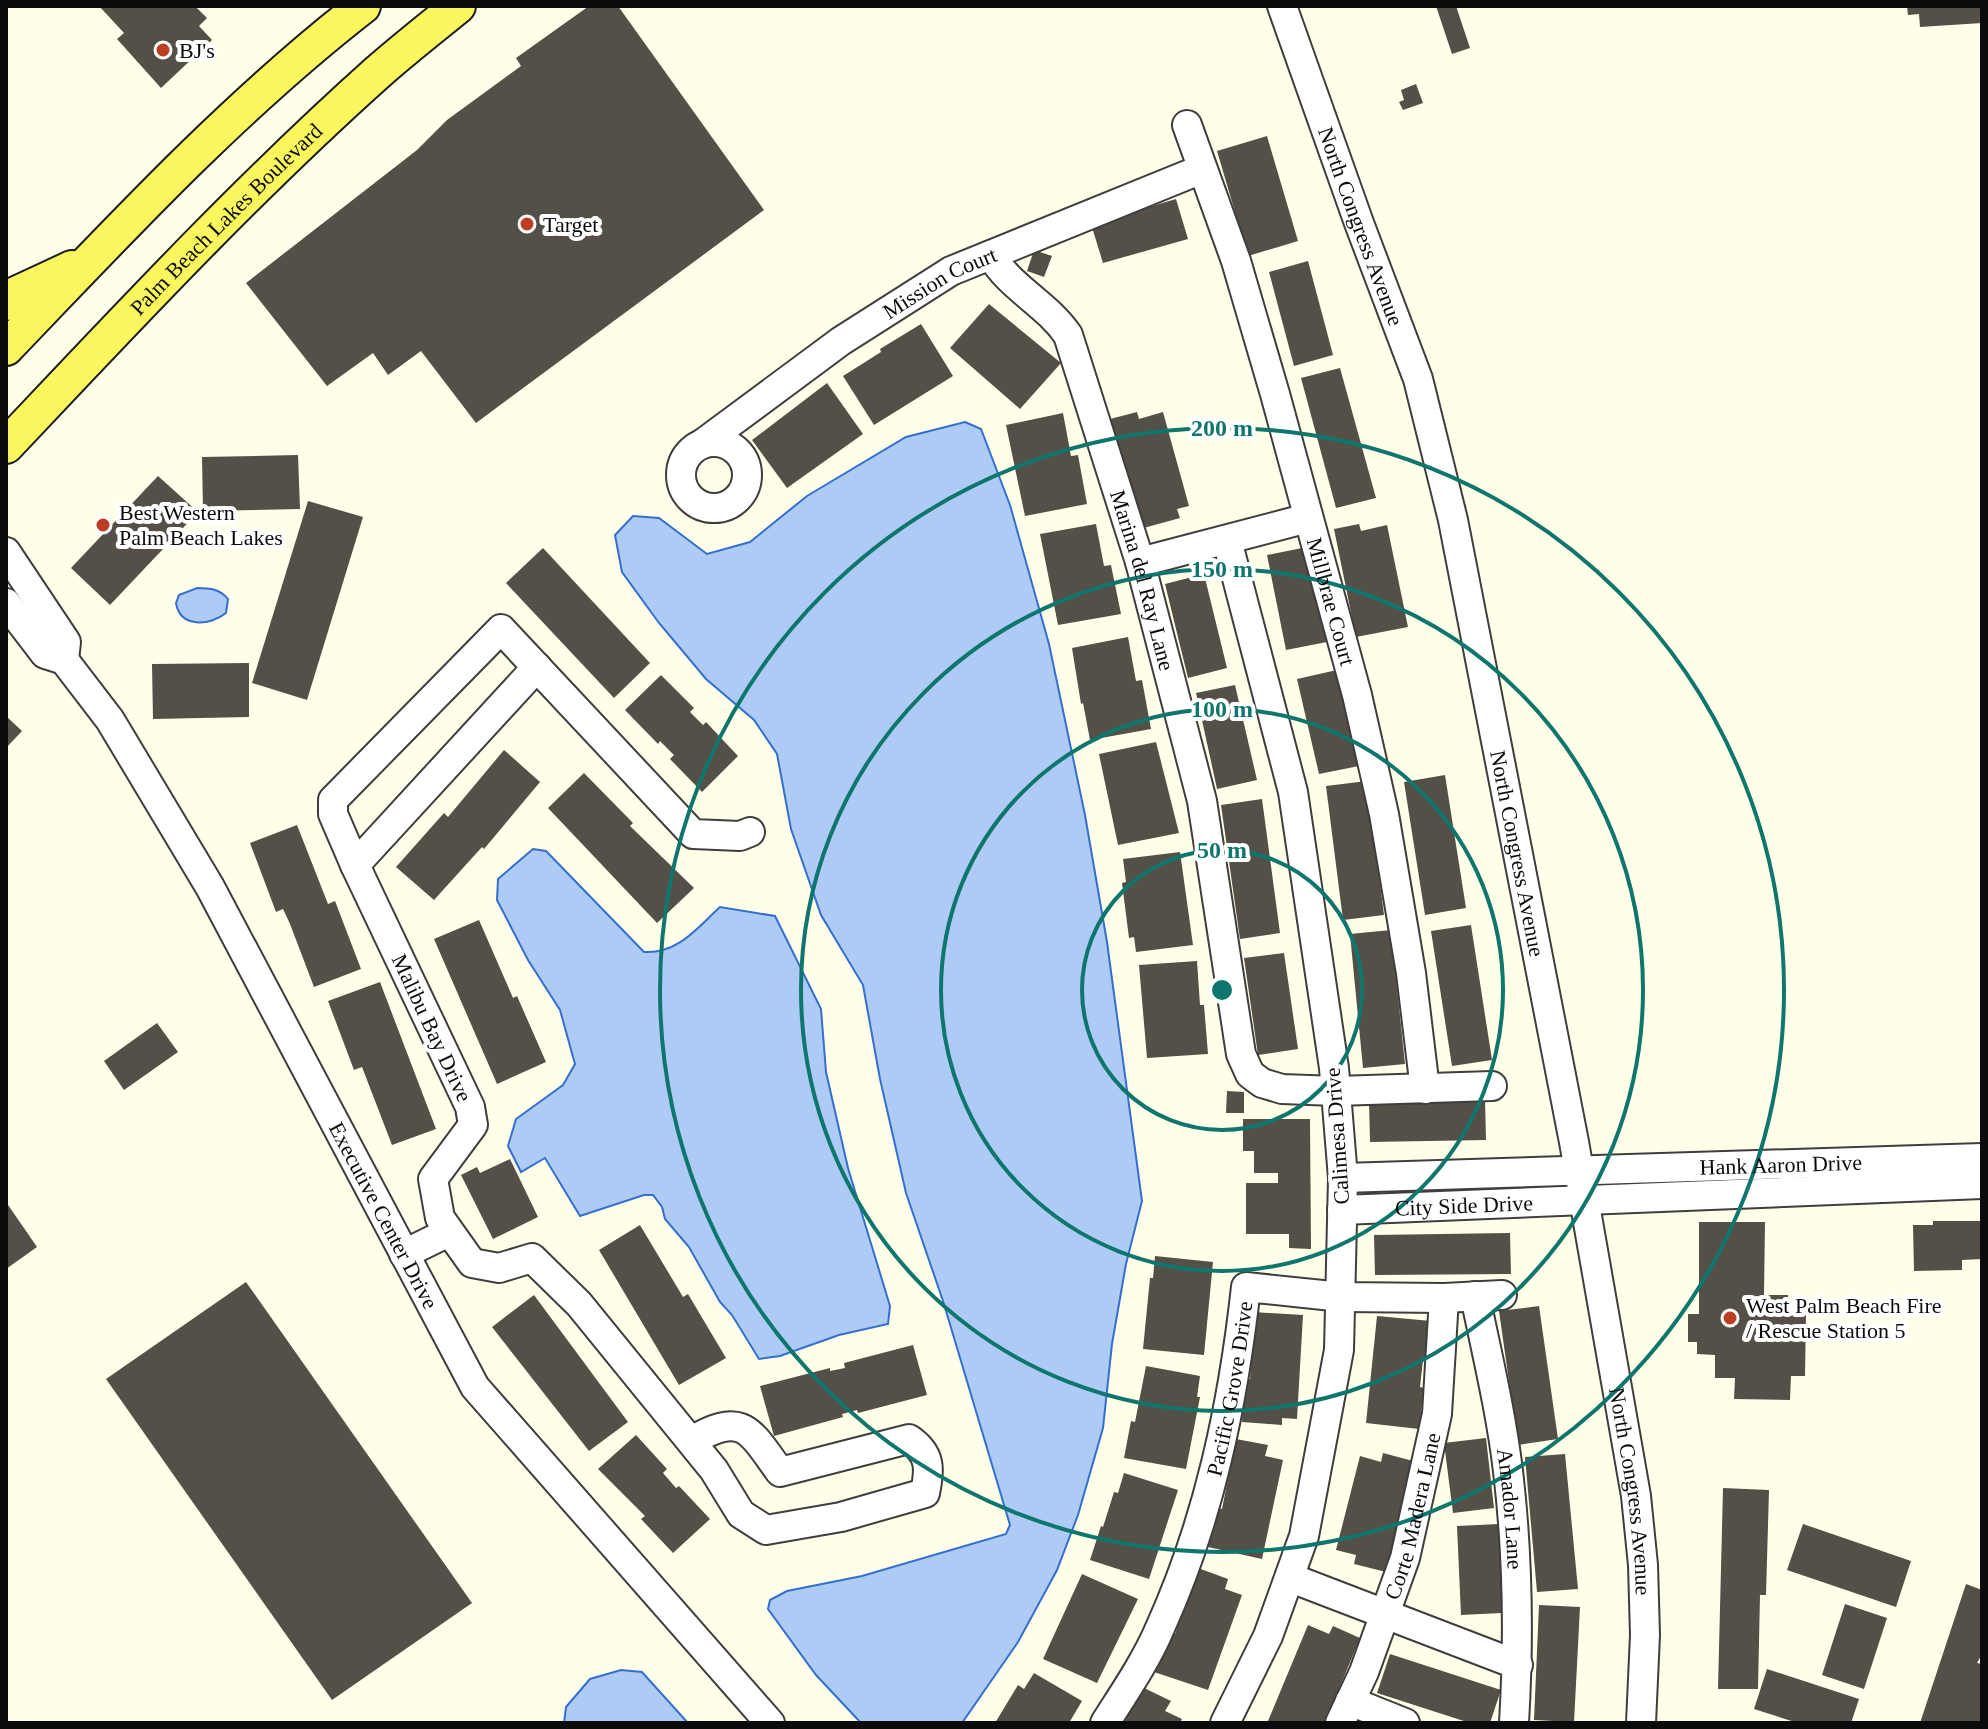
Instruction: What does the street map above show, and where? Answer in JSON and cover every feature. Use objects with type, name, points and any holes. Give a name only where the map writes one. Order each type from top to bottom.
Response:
[{"type":"main road","points":[[6,348],[167,181],[289,65],[363,6]]},
{"type":"main road","name":"Palm Beach Lakes Boulevard","points":[[6,446],[258,186],[379,71],[458,6]]},
{"type":"main road","points":[[6,303],[14,295],[91,260]]},
{"type":"street","name":"North Congress Avenue","points":[[1282,6],[1418,379],[1453,520],[1580,1170],[1636,1496],[1643,1565],[1645,1635],[1641,1723]]},
{"type":"street","name":"Millbrae Court","points":[[1187,125],[1236,261],[1357,695],[1384,814],[1411,973],[1425,1089]]},
{"type":"street","name":"Mission Court","points":[[702,444],[841,341],[951,271],[1202,169]]},
{"type":"street","name":"Marina del Ray Lane","points":[[991,255],[1002,275],[1055,316],[1068,335],[1140,562],[1202,801],[1241,1054],[1250,1074],[1262,1083],[1282,1089],[1336,1091],[1492,1086]]},
{"type":"street","points":[[1140,562],[1308,518]]},
{"type":"street","name":"Calimesa Drive","points":[[1225,1723],[1268,1636],[1304,1536],[1339,1350],[1343,1178],[1336,1091],[1293,792],[1227,540]]},
{"type":"street","name":"Executive Center Drive","points":[[6,552],[66,642],[64,660]]},
{"type":"street","name":"Executive Center Drive","points":[[6,603],[45,654],[64,660],[110,720],[210,887],[475,1387],[770,1723]]},
{"type":"street","name":"Malibu Bay Drive","points":[[691,1441],[716,1427],[729,1424],[742,1427],[757,1441],[780,1472],[909,1439],[922,1447],[928,1478],[925,1493],[841,1517],[766,1530],[741,1514],[714,1470],[691,1441],[579,1304],[532,1258],[499,1268],[472,1263],[440,1218],[433,1179],[473,1125],[470,1107],[355,865],[333,814],[333,800],[501,629],[693,834],[740,836],[750,832]]},
{"type":"street","points":[[355,865],[537,667]]},
{"type":"street","name":"Hank Aaron Drive","points":[[1580,1170],[1982,1158]]},
{"type":"street","name":"City Side Drive","points":[[1343,1178],[1580,1170]]},
{"type":"street","points":[[1470,1173],[1472,1205]]},
{"type":"street","points":[[1392,1176],[1393,1208]]},
{"type":"street","name":"Hank Aaron Drive","points":[[1585,1201],[1982,1184]]},
{"type":"street","name":"City Side Drive","points":[[1342,1210],[1585,1201]]},
{"type":"street","points":[[404,1254],[449,1232]]},
{"type":"street","name":"Pacific Grove Drive","points":[[1105,1723],[1160,1630],[1194,1542],[1222,1443],[1237,1366],[1246,1287],[1342,1297],[1488,1295]]},
{"type":"street","name":"Amador Lane","points":[[1488,1295],[1516,1559],[1518,1665],[1514,1723]]},
{"type":"street","name":"Corte Madera Lane","points":[[1345,1712],[1405,1558],[1437,1414],[1444,1298]]},
{"type":"street","points":[[1291,1578],[1518,1665]]},
{"type":"street","points":[[1345,1712],[1405,1723]]},
{"type":"water","points":[[965,422],[981,429],[1010,505],[1049,644],[1085,815],[1107,942],[1142,1201],[1126,1264],[1112,1344],[1103,1428],[1078,1515],[1057,1570],[1018,1642],[962,1723],[861,1723],[816,1675],[768,1609],[770,1600],[787,1591],[862,1576],[1006,1534],[1010,1525],[943,1301],[906,1193],[863,985],[821,915],[791,829],[777,754],[754,720],[706,679],[659,623],[622,572],[615,535],[633,516],[659,518],[707,554],[750,542],[807,496],[906,437]]},
{"type":"water","points":[[197,588],[222,593],[228,599],[226,613],[204,622],[189,621],[183,617],[176,603],[179,595]]},
{"type":"water","points":[[533,849],[546,851],[644,952],[656,952],[677,944],[720,907],[775,916],[821,1009],[826,1072],[848,1168],[890,1306],[888,1324],[839,1335],[780,1356],[759,1359],[732,1315],[720,1302],[689,1247],[665,1219],[662,1207],[653,1195],[644,1195],[580,1216],[545,1158],[521,1172],[508,1146],[516,1119],[563,1085],[575,1064],[560,1010],[528,960],[497,900],[498,879]]},
{"type":"water","points":[[621,1670],[642,1672],[688,1723],[564,1723],[566,1707],[590,1679]]},
{"type":"building","name":"BJ's","points":[[99,6],[195,6],[207,18],[199,26],[212,40],[161,88],[117,39],[124,33]]},
{"type":"building","points":[[589,6],[618,6],[764,210],[476,423],[421,351],[388,375],[373,353],[327,386],[246,283],[417,150],[447,120],[521,66],[516,58]]},
{"type":"building","points":[[1436,6],[1456,6],[1470,48],[1452,54]]},
{"type":"building","points":[[1907,6],[1982,6],[1982,23],[1920,27],[1919,14],[1908,15]]},
{"type":"building","points":[[1416,84],[1423,103],[1403,110],[1399,102],[1404,100],[1401,90]]},
{"type":"building","points":[[1267,136],[1298,241],[1248,256],[1217,151]]},
{"type":"building","points":[[1176,199],[1188,239],[1103,263],[1091,224]]},
{"type":"building","points":[[1034,250],[1052,256],[1044,277],[1027,271]]},
{"type":"building","points":[[1308,261],[1333,355],[1294,366],[1269,272]]},
{"type":"building","points":[[989,304],[1061,363],[1020,409],[950,348]]},
{"type":"building","points":[[921,324],[953,376],[874,425],[843,376]]},
{"type":"building","points":[[1340,368],[1376,498],[1336,508],[1301,378]]},
{"type":"building","points":[[827,383],[863,434],[787,488],[752,440]]},
{"type":"building","points":[[1137,412],[1139,419],[1163,412],[1189,506],[1177,509],[1180,518],[1140,529],[1110,419]]},
{"type":"building","points":[[1063,413],[1071,456],[1078,455],[1087,504],[1025,516],[1006,425]]},
{"type":"building","points":[[298,455],[300,509],[203,511],[202,457]]},
{"type":"building","points":[[158,476],[198,512],[110,605],[71,568]]},
{"type":"building","points":[[308,501],[363,517],[307,700],[252,683]]},
{"type":"building","points":[[1096,524],[1104,566],[1111,565],[1121,614],[1058,625],[1040,534]]},
{"type":"building","points":[[1359,524],[1361,531],[1387,525],[1408,627],[1356,637],[1334,529]]},
{"type":"building","points":[[1307,547],[1327,642],[1286,650],[1267,555]]},
{"type":"building","points":[[543,548],[650,663],[614,698],[506,583]]},
{"type":"building","points":[[1204,574],[1227,668],[1188,678],[1165,584]]},
{"type":"building","points":[[1128,637],[1136,681],[1142,680],[1151,729],[1090,740],[1072,648]]},
{"type":"building","points":[[249,663],[249,717],[153,719],[152,664]]},
{"type":"building","points":[[1337,670],[1359,766],[1319,774],[1297,679]]},
{"type":"building","points":[[661,675],[694,708],[690,712],[703,725],[706,722],[738,756],[702,792],[670,759],[674,755],[660,741],[658,744],[625,710]]},
{"type":"building","points":[[1235,685],[1257,780],[1217,789],[1196,693]]},
{"type":"building","points":[[6,716],[22,731],[6,748]]},
{"type":"building","points":[[1156,742],[1179,833],[1118,845],[1099,754]]},
{"type":"building","points":[[504,750],[540,782],[484,849],[482,847],[434,900],[396,867],[444,813],[448,817]]},
{"type":"building","points":[[584,773],[633,823],[630,826],[694,888],[657,923],[548,808]]},
{"type":"building","points":[[1445,775],[1466,908],[1425,915],[1404,782]]},
{"type":"building","points":[[1367,781],[1384,915],[1343,920],[1326,786]]},
{"type":"building","points":[[1262,799],[1280,933],[1240,939],[1221,805]]},
{"type":"building","points":[[297,825],[328,904],[335,901],[361,969],[314,987],[283,909],[276,912],[250,843]]},
{"type":"building","points":[[1180,852],[1193,945],[1136,952],[1134,937],[1129,938],[1122,883],[1126,882],[1123,859]]},
{"type":"building","points":[[479,920],[513,998],[517,996],[546,1062],[497,1084],[434,939]]},
{"type":"building","points":[[1471,925],[1492,1060],[1452,1066],[1431,931]]},
{"type":"building","points":[[1391,930],[1405,1064],[1363,1068],[1350,934]]},
{"type":"building","points":[[1284,953],[1298,1049],[1258,1055],[1244,958]]},
{"type":"building","points":[[1197,961],[1208,1054],[1147,1058],[1139,965]]},
{"type":"building","points":[[380,982],[436,1129],[392,1145],[362,1067],[354,1070],[328,1001]]},
{"type":"building","points":[[157,1023],[178,1052],[124,1090],[104,1061]]},
{"type":"building","points":[[1227,1091],[1244,1092],[1244,1113],[1226,1113]]},
{"type":"building","points":[[1485,1099],[1486,1140],[1370,1142],[1369,1101]]},
{"type":"building","points":[[1243,1119],[1310,1119],[1311,1249],[1289,1248],[1289,1234],[1246,1234],[1246,1183],[1278,1183],[1278,1173],[1254,1173],[1254,1151],[1243,1151]]},
{"type":"building","points":[[510,1159],[538,1217],[493,1239],[461,1175],[477,1167],[480,1173]]},
{"type":"building","points":[[6,1202],[37,1247],[6,1269]]},
{"type":"building","points":[[1933,1221],[1982,1221],[1982,1259],[1962,1260],[1962,1270],[1914,1271],[1913,1225],[1933,1225]]},
{"type":"building","points":[[1699,1222],[1765,1222],[1764,1295],[1788,1295],[1788,1313],[1806,1313],[1805,1376],[1791,1376],[1790,1400],[1734,1399],[1735,1378],[1715,1378],[1715,1355],[1697,1354],[1697,1342],[1688,1342],[1688,1314],[1699,1314]]},
{"type":"building","points":[[640,1225],[683,1297],[688,1294],[726,1358],[679,1385],[599,1250]]},
{"type":"building","points":[[1510,1233],[1511,1274],[1375,1275],[1374,1235]]},
{"type":"building","points":[[1155,1256],[1213,1262],[1204,1355],[1143,1349]]},
{"type":"building","points":[[246,1282],[472,1603],[332,1700],[106,1379]]},
{"type":"building","points":[[534,1295],[628,1422],[589,1451],[492,1327]]},
{"type":"building","points":[[1539,1306],[1558,1439],[1518,1445],[1499,1311]]},
{"type":"building","points":[[1253,1312],[1303,1315],[1297,1419],[1282,1418],[1282,1425],[1242,1422],[1244,1379],[1250,1379]]},
{"type":"building","points":[[1377,1316],[1431,1321],[1427,1361],[1423,1360],[1420,1387],[1424,1388],[1419,1429],[1366,1423]]},
{"type":"building","points":[[913,1345],[927,1395],[858,1413],[857,1410],[842,1414],[843,1417],[774,1436],[760,1386],[830,1368],[830,1371],[845,1368],[844,1363]]},
{"type":"building","points":[[1146,1366],[1200,1376],[1197,1397],[1200,1397],[1186,1469],[1124,1458]]},
{"type":"building","points":[[636,1435],[667,1469],[663,1473],[676,1488],[679,1486],[710,1519],[673,1553],[641,1519],[645,1516],[598,1469]]},
{"type":"building","points":[[1486,1438],[1494,1508],[1453,1513],[1444,1443]]},
{"type":"building","points":[[1236,1439],[1268,1445],[1265,1456],[1283,1460],[1262,1559],[1208,1547],[1217,1508],[1222,1509]]},
{"type":"building","points":[[1383,1453],[1413,1461],[1386,1572],[1354,1564],[1356,1555],[1336,1550],[1360,1456],[1381,1462]]},
{"type":"building","points":[[1565,1454],[1578,1589],[1537,1592],[1525,1457]]},
{"type":"building","points":[[1124,1473],[1178,1490],[1149,1579],[1090,1560]]},
{"type":"building","points":[[1723,1488],[1769,1490],[1766,1595],[1760,1595],[1758,1689],[1718,1689]]},
{"type":"building","points":[[1499,1524],[1502,1613],[1461,1615],[1457,1526]]},
{"type":"building","points":[[1803,1524],[1911,1561],[1896,1607],[1787,1570]]},
{"type":"building","points":[[1198,1568],[1228,1579],[1225,1589],[1242,1595],[1208,1690],[1154,1672],[1168,1632],[1175,1634]]},
{"type":"building","points":[[1082,1574],[1138,1599],[1097,1683],[1043,1659]]},
{"type":"building","points":[[1966,1584],[1982,1590],[1982,1654],[1977,1663],[1982,1664],[1982,1723],[1920,1723]]},
{"type":"building","points":[[1845,1604],[1887,1618],[1864,1689],[1822,1675]]},
{"type":"building","points":[[1539,1605],[1580,1607],[1574,1722],[1534,1720]]},
{"type":"building","points":[[1308,1625],[1329,1634],[1333,1626],[1360,1638],[1325,1723],[1272,1723],[1268,1721]]},
{"type":"building","points":[[1390,1654],[1501,1690],[1490,1723],[1470,1723],[1377,1693]]},
{"type":"building","points":[[1767,1669],[1859,1699],[1851,1723],[1798,1723],[1754,1709]]},
{"type":"building","points":[[1034,1673],[1082,1701],[1069,1723],[995,1723],[1018,1685],[1024,1689]]},
{"type":"building","points":[[1142,1687],[1171,1701],[1165,1711],[1182,1719],[1180,1723],[1124,1723]]},
{"type":"place","name":"BJ's","points":[[163,50]]},
{"type":"place","name":"Target","points":[[527,224]]},
{"type":"place","name":"Best Western Palm Beach Lakes","points":[[103,525]]},
{"type":"place","name":"West Palm Beach Fire / Rescue Station 5","points":[[1730,1318]]}]
